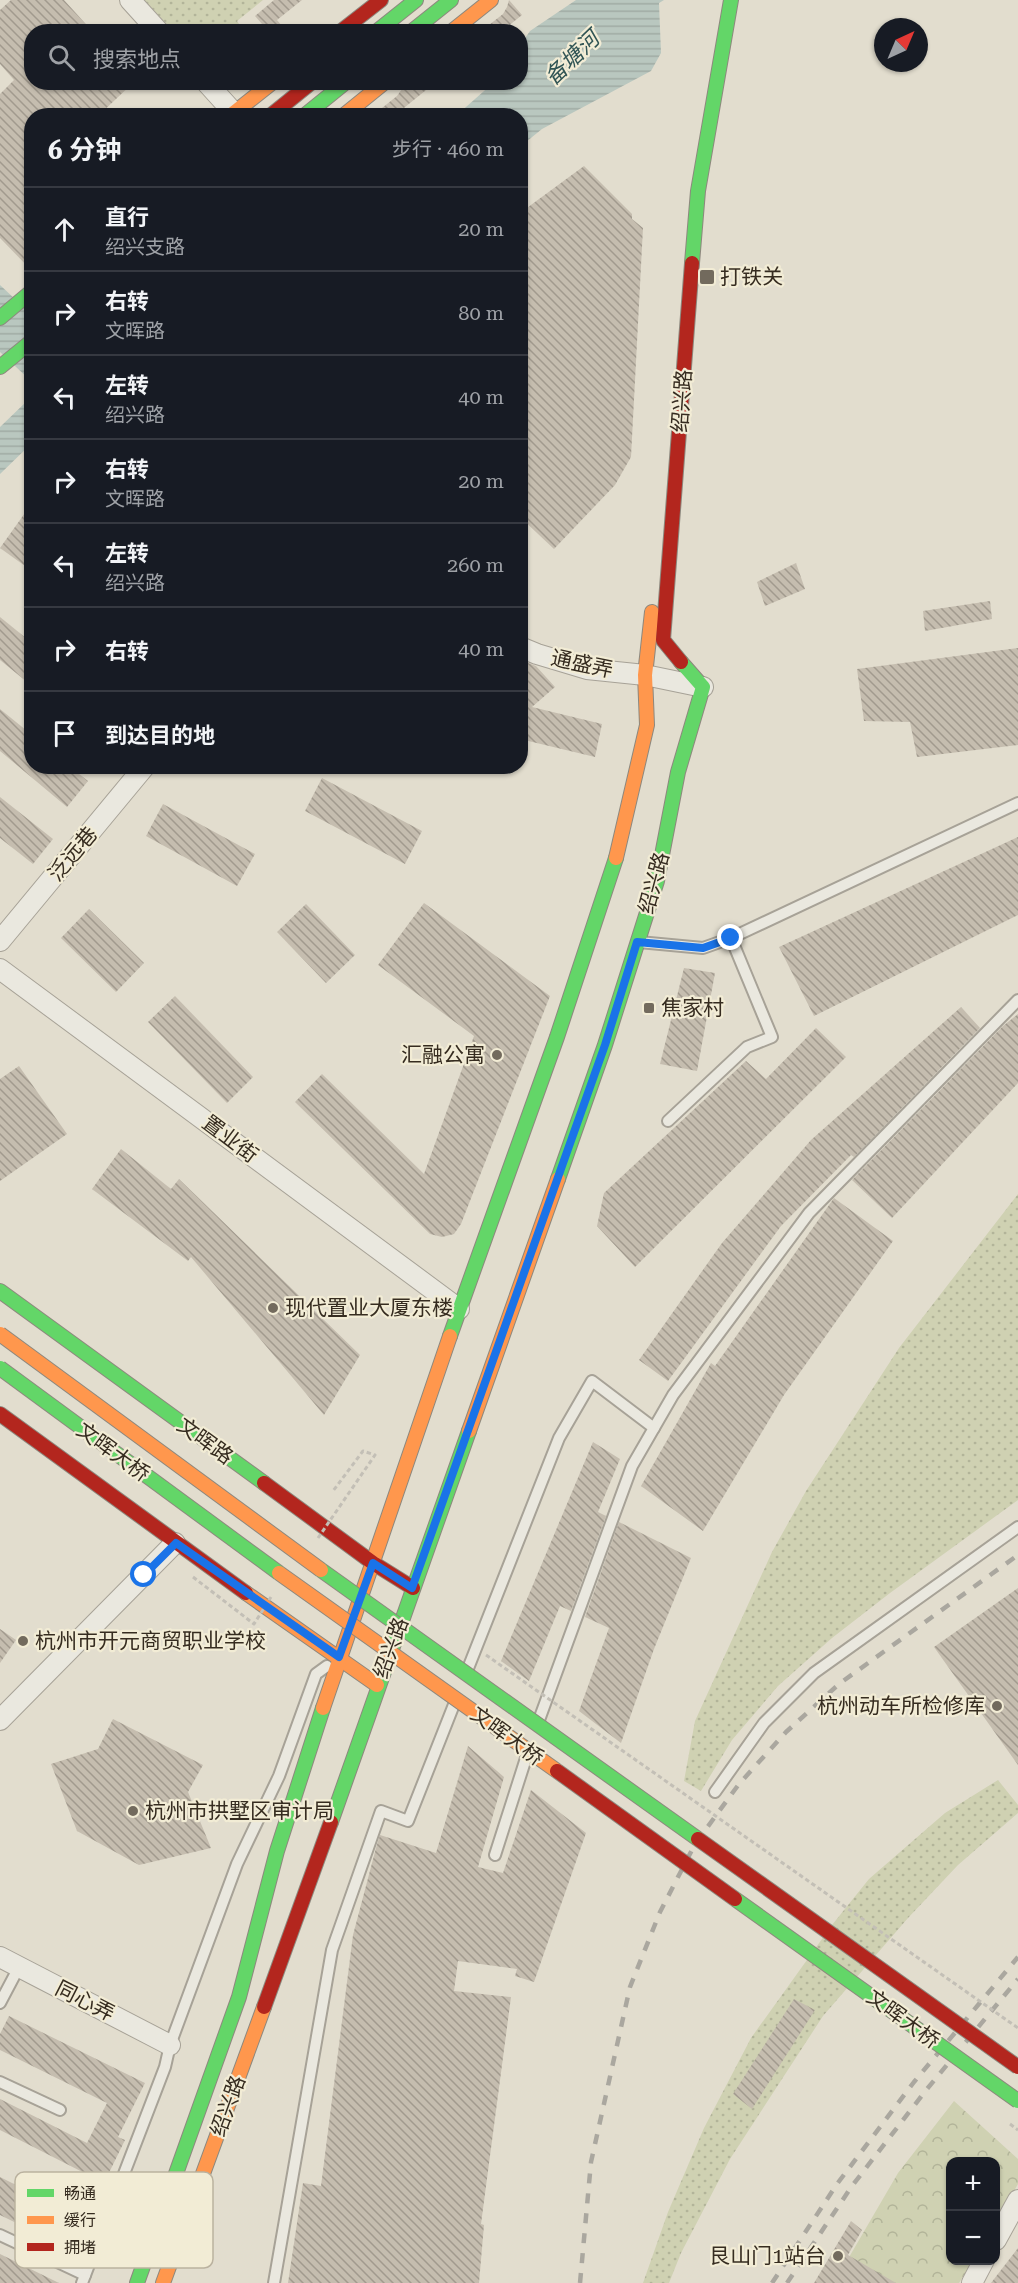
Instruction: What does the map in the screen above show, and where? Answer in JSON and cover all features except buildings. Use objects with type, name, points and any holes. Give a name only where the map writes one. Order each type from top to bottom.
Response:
[{"type":"main road","points":[[350,24],[381,0]]},
{"type":"main road","points":[[386,24],[416,0]]},
{"type":"main road","points":[[421,24],[451,0]]},
{"type":"main road","points":[[461,24],[491,0]]},
{"type":"main road","points":[[713,23],[717,0]]},
{"type":"main road","name":"绍兴路","points":[[204,2172],[326,1837],[377,1685],[605,1045],[657,882],[678,772],[703,687],[663,640],[698,191],[731,0]]},
{"type":"main road","points":[[240,108],[263,90]]},
{"type":"main road","points":[[280,108],[302,90]]},
{"type":"main road","points":[[314,108],[336,90]]},
{"type":"main road","points":[[353,108],[375,90]]},
{"type":"main road","points":[[0,318],[24,298]]},
{"type":"main road","points":[[4,365],[24,349]]},
{"type":"main road","name":"绍兴路","points":[[177,2172],[239,1997],[277,1851],[339,1657],[459,1309],[557,1037],[617,855],[647,725],[645,675],[663,461]]},
{"type":"main road","name":"文晖路","points":[[0,1291],[373,1563],[412,1588]]},
{"type":"main road","name":"文晖大桥","points":[[0,1334],[303,1557],[1018,2067]]},
{"type":"main road","name":"文晖大桥","points":[[0,1368],[286,1578],[1018,2101]]},
{"type":"main road","points":[[0,1414],[176,1543],[377,1685]]},
{"type":"main road","name":"绍兴路","points":[[137,2283],[142,2268]]},
{"type":"main road","name":"绍兴路","points":[[164,2283],[169,2268]]},
{"type":"street","points":[[130,0],[152,24]]},
{"type":"street","points":[[212,90],[227,108]]},
{"type":"street","name":"通盛弄","points":[[528,650],[586,669],[645,675],[703,687]]},
{"type":"street","name":"泛远巷","points":[[0,941],[138,774]]},
{"type":"street","name":"置业街","points":[[0,969],[459,1309]]},
{"type":"street","points":[[0,1720],[176,1543]]},
{"type":"street","name":"同心弄","points":[[0,1958],[170,2045]]},
{"type":"street","points":[[1000,2233],[1018,2200]]},
{"type":"street","points":[[972,2283],[981,2265]]},
{"type":"lane","points":[[637,942],[703,948],[731,938],[1018,803]]},
{"type":"lane","points":[[668,1121],[747,1047],[772,1037],[731,938]]},
{"type":"lane","points":[[495,1856],[562,1652],[632,1466],[673,1395],[809,1212],[1018,1000]]},
{"type":"lane","points":[[274,2283],[332,1950],[381,1811],[408,1821],[559,1438],[592,1381],[654,1428]]},
{"type":"lane","points":[[715,1792],[764,1723],[814,1673],[1018,1527]]},
{"type":"lane","points":[[124,2172],[165,2067],[170,2045],[237,1864],[279,1776],[316,1674],[339,1657]]},
{"type":"lane","points":[[0,2003],[18,1967]]},
{"type":"lane","points":[[0,2082],[60,2110]]},
{"type":"lane","points":[[0,2235],[15,2243]]},
{"type":"lane","points":[[62,2268],[83,2279]]},
{"type":"path","points":[[327,1544],[317,1537],[375,1455],[363,1451],[333,1491]]},
{"type":"path","points":[[483,1653],[1018,2028]]},
{"type":"green space","points":[[144,0],[263,0],[237,21],[239,24],[166,24]]},
{"type":"green space","points":[[1018,1194],[1018,1500],[890,1593],[832,1638],[778,1686],[732,1740],[701,1791],[684,1781],[695,1721],[772,1552],[806,1491],[899,1348]]},
{"type":"green space","points":[[998,1780],[1018,1805],[1018,1813],[958,1865],[908,1918],[823,2016],[730,2159],[681,2253],[669,2283],[643,2283],[668,2212],[704,2128],[751,2038],[832,1925],[869,1879],[945,1813]]},
{"type":"green space","points":[[954,2101],[1018,2159],[1018,2184],[1000,2215],[1000,2157],[946,2157],[946,2265],[970,2265],[959,2283],[834,2283],[898,2173]]},
{"type":"water","name":"备塘河","points":[[576,0],[664,0],[659,3],[661,53],[651,71],[542,129],[528,140],[528,108],[465,108],[485,90],[528,90],[528,34]]},
{"type":"water","points":[[0,285],[24,307],[24,374],[0,352]]},
{"type":"water","points":[[24,404],[24,451],[0,474],[0,427]]},
{"type":"railway","points":[[580,2283],[591,2162],[630,1987],[660,1912],[695,1844],[739,1784],[786,1732],[839,1684],[1018,1555]]},
{"type":"railway","points":[[772,2283],[837,2184],[914,2082],[1018,1957]]},
{"type":"railway","points":[[787,2283],[852,2186],[927,2089],[1018,1979]]},
{"type":"traffic: fast","points":[[386,24],[416,0]]},
{"type":"traffic: fast","points":[[421,24],[451,0]]},
{"type":"traffic: fast","points":[[692,263],[698,191],[731,0]]},
{"type":"traffic: fast","points":[[314,108],[336,90]]},
{"type":"traffic: fast","points":[[0,318],[24,298]]},
{"type":"traffic: fast","points":[[0,367],[24,348]]},
{"type":"traffic: fast","points":[[558,1179],[605,1045],[657,881],[678,772],[703,687],[681,662]]},
{"type":"traffic: fast","points":[[450,1336],[557,1037],[616,858]]},
{"type":"traffic: fast","points":[[0,1291],[264,1483]]},
{"type":"traffic: fast","points":[[0,1368],[279,1573]]},
{"type":"traffic: fast","points":[[331,1822],[469,1431]]},
{"type":"traffic: fast","points":[[321,1570],[698,1839]]},
{"type":"traffic: fast","points":[[177,2172],[239,1997],[277,1851],[323,1708]]},
{"type":"traffic: fast","points":[[735,1899],[1018,2101]]},
{"type":"traffic: fast","points":[[137,2283],[142,2268]]},
{"type":"traffic: slow","points":[[461,24],[491,0]]},
{"type":"traffic: slow","points":[[240,108],[263,90]]},
{"type":"traffic: slow","points":[[353,108],[375,90]]},
{"type":"traffic: slow","points":[[616,858],[647,725],[645,675],[652,612]]},
{"type":"traffic: slow","points":[[469,1431],[558,1179]]},
{"type":"traffic: slow","points":[[0,1334],[321,1570]]},
{"type":"traffic: slow","points":[[323,1708],[450,1336]]},
{"type":"traffic: slow","points":[[279,1573],[557,1771]]},
{"type":"traffic: slow","points":[[246,1593],[377,1685]]},
{"type":"traffic: slow","points":[[204,2172],[264,2007]]},
{"type":"traffic: slow","points":[[163,2283],[168,2268]]},
{"type":"traffic: jam","points":[[350,24],[381,0]]},
{"type":"traffic: jam","points":[[280,108],[302,90]]},
{"type":"traffic: jam","points":[[681,662],[663,640],[692,263]]},
{"type":"traffic: jam","points":[[0,1414],[246,1593]]},
{"type":"traffic: jam","points":[[264,1483],[373,1563],[413,1588]]},
{"type":"traffic: jam","points":[[557,1771],[735,1899]]},
{"type":"traffic: jam","points":[[264,2007],[331,1822]]},
{"type":"traffic: jam","points":[[698,1839],[1018,2067]]},
{"type":"place","name":"打铁关","points":[[707,277]]},
{"type":"place","name":"焦家村","points":[[649,1008]]},
{"type":"place","name":"汇融公寓","points":[[497,1055]]},
{"type":"place","name":"现代置业大厦东楼","points":[[273,1308]]},
{"type":"place","name":"杭州市开元商贸职业学校","points":[[23,1641]]},
{"type":"place","name":"杭州动车所检修库","points":[[997,1706]]},
{"type":"place","name":"杭州市拱墅区审计局","points":[[133,1811]]},
{"type":"place","name":"艮山门1站台","points":[[838,2256]]},
{"type":"route","points":[[144,1575],[176,1543],[339,1657],[373,1563],[412,1588],[605,1045],[637,942],[703,948],[731,938]]}]
